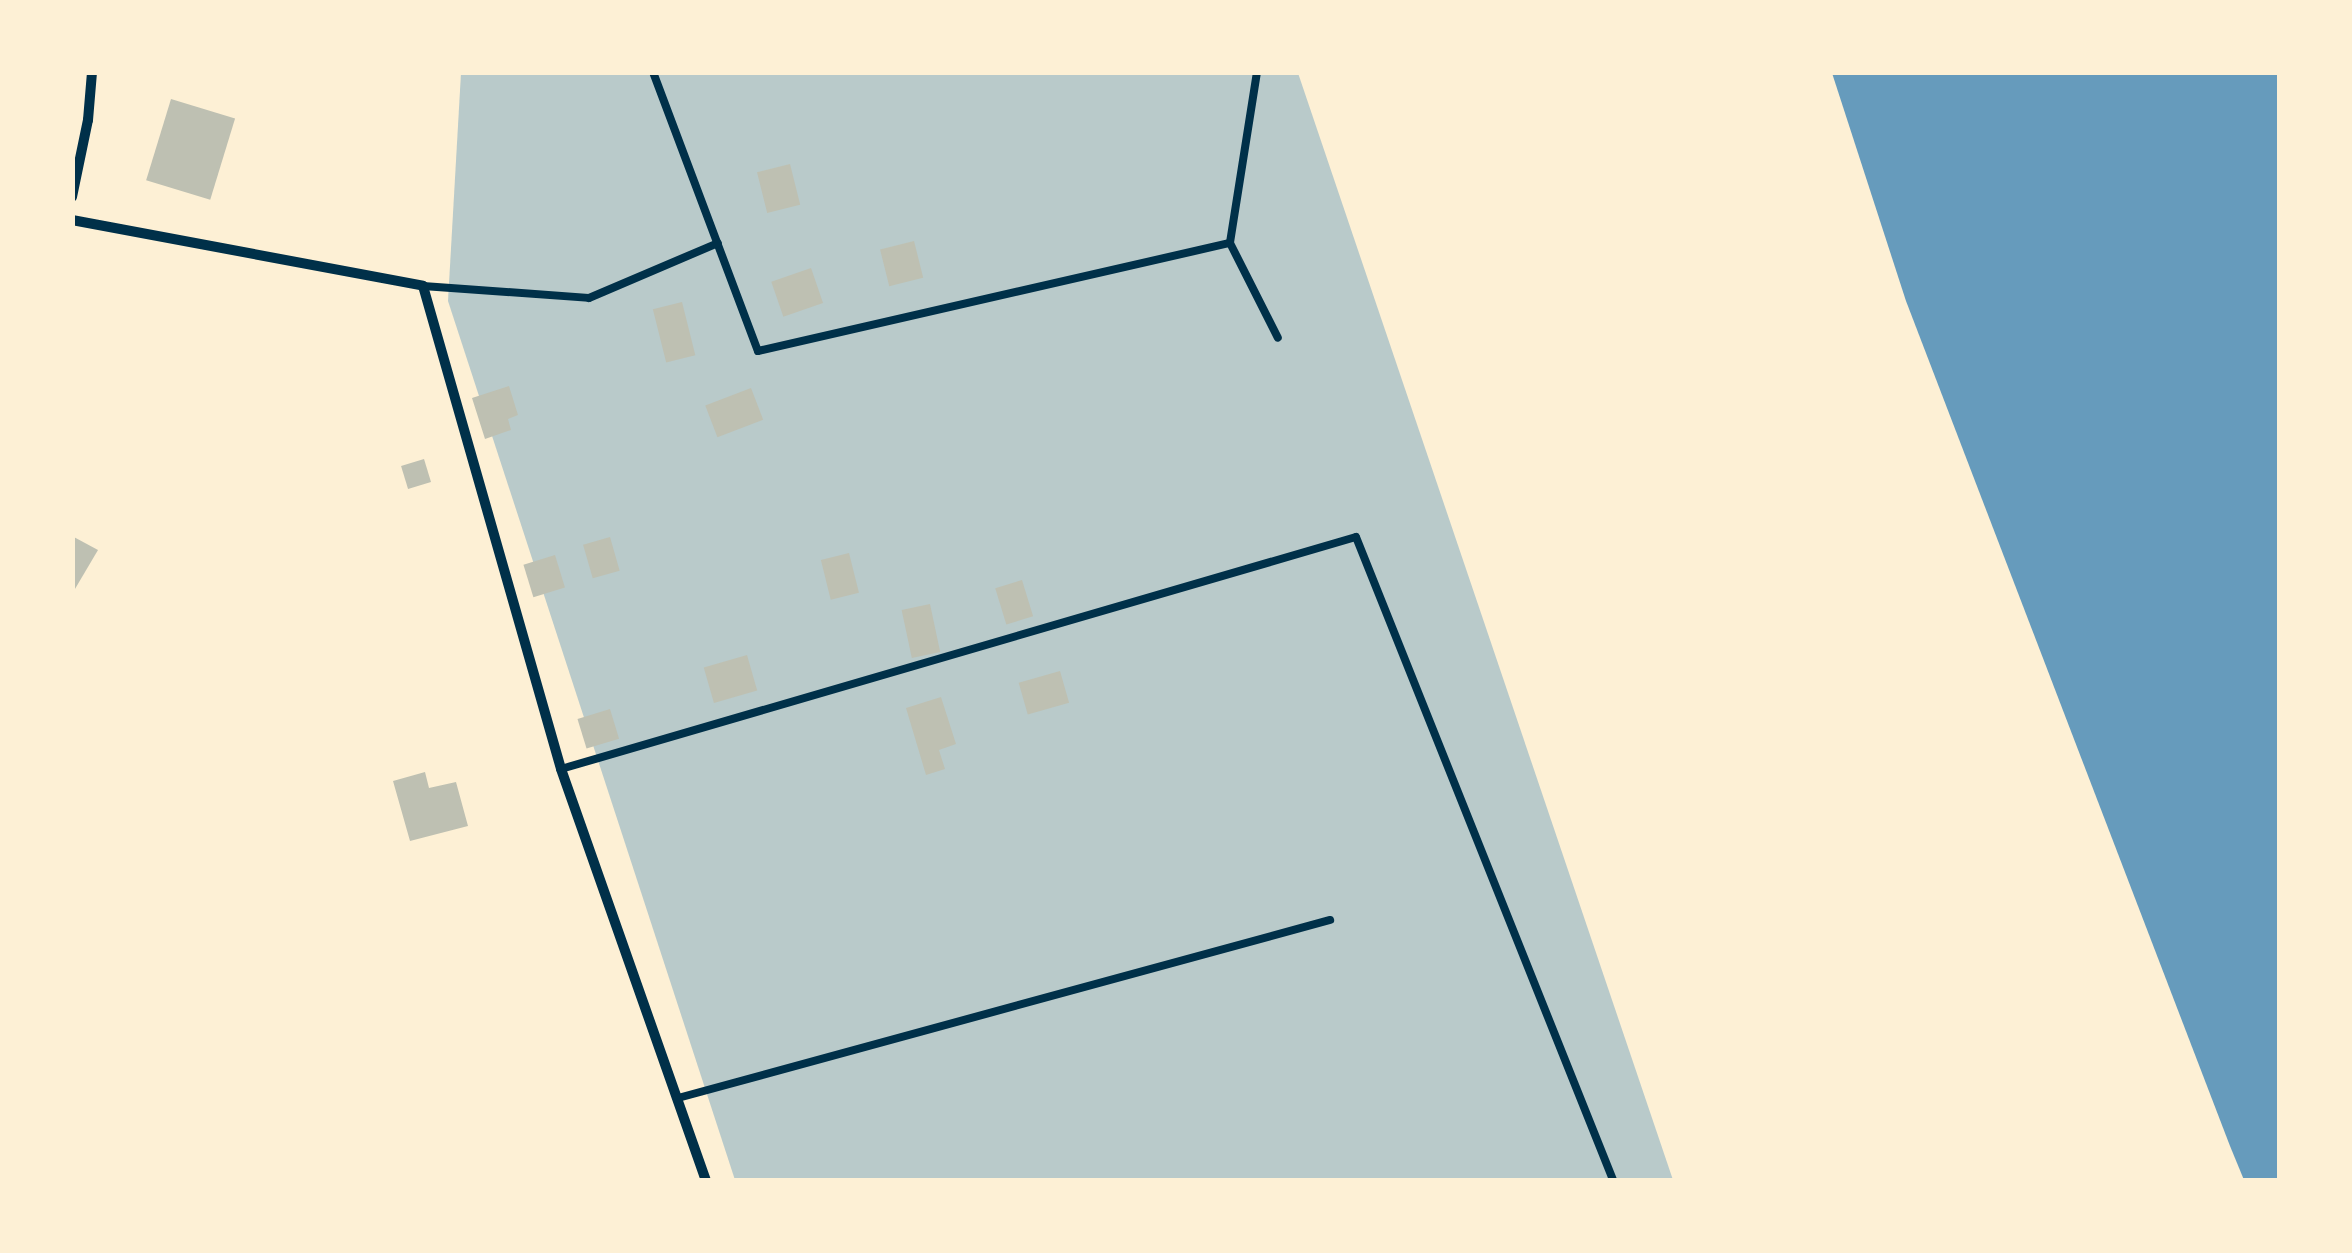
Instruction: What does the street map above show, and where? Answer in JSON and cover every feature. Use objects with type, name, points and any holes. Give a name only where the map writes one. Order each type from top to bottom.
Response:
[{"type":"street","points":[[72,197],[92,72]]},
{"type":"street","points":[[72,220],[423,286],[561,769],[706,1180]]},
{"type":"lane","points":[[653,72],[758,351],[1230,242]]},
{"type":"lane","points":[[1257,72],[1230,242],[1278,338]]},
{"type":"lane","points":[[423,286],[589,298],[718,243]]},
{"type":"lane","points":[[561,769],[1356,537],[1613,1180]]},
{"type":"lane","points":[[678,1098],[1330,920]]},
{"type":"shaded area","points":[[461,73],[1298,73],[1673,1180],[735,1180],[448,301]]},
{"type":"water","points":[[1832,73],[2279,73],[2279,1180],[2244,1180],[2230,1146],[1906,301]]},
{"type":"building","points":[[171,99],[235,119],[210,200],[146,180]]},
{"type":"building","points":[[790,164],[800,205],[767,213],[757,172]]},
{"type":"building","points":[[914,241],[923,278],[889,286],[880,249]]},
{"type":"building","points":[[811,268],[823,303],[783,317],[771,282]]},
{"type":"building","points":[[682,302],[695,355],[666,363],[653,309]]},
{"type":"building","points":[[509,386],[518,415],[508,419],[511,430],[485,439],[472,398]]},
{"type":"building","points":[[751,388],[763,420],[717,437],[705,406]]},
{"type":"building","points":[[424,459],[431,482],[408,489],[401,466]]},
{"type":"building","points":[[72,536],[98,550],[72,594]]},
{"type":"building","points":[[610,537],[620,571],[593,578],[583,545]]},
{"type":"building","points":[[849,553],[859,593],[831,600],[821,560]]},
{"type":"building","points":[[555,555],[565,588],[533,597],[523,565]]},
{"type":"building","points":[[1022,580],[1033,616],[1006,625],[995,588]]},
{"type":"building","points":[[930,604],[940,652],[912,658],[902,610]]},
{"type":"building","points":[[747,655],[757,691],[714,703],[704,667]]},
{"type":"building","points":[[1060,671],[1069,703],[1028,715],[1019,683]]},
{"type":"building","points":[[941,697],[956,744],[939,750],[945,769],[926,775],[906,708]]},
{"type":"building","points":[[610,709],[619,739],[587,749],[577,719]]},
{"type":"building","points":[[425,772],[429,788],[456,782],[468,826],[410,841],[393,781]]}]
